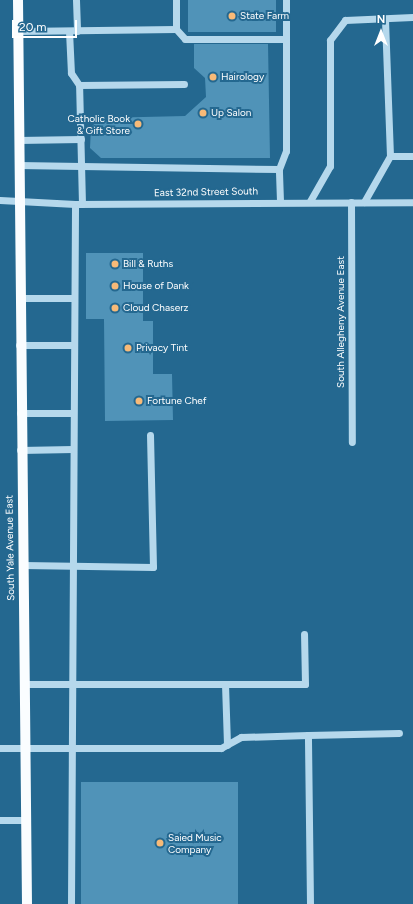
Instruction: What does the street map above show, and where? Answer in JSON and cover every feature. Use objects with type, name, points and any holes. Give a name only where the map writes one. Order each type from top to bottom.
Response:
[{"type":"main road","name":"South Yale Avenue East","points":[[18,0],[20,450],[26,748],[27,904]]},
{"type":"street","points":[[71,904],[74,748],[72,566],[74,298],[82,167],[79,85],[71,73],[76,0]]},
{"type":"street","points":[[176,0],[176,30],[185,39],[286,38]]},
{"type":"street","points":[[280,201],[279,169],[286,150],[286,0]]},
{"type":"street","points":[[310,200],[330,166],[330,40],[344,20],[413,17]]},
{"type":"street","points":[[364,202],[390,156],[385,19]]},
{"type":"street","points":[[18,31],[176,30]]},
{"type":"street","points":[[79,85],[184,84]]},
{"type":"street","points":[[18,140],[81,139]]},
{"type":"street","points":[[390,156],[413,156]]},
{"type":"street","points":[[18,165],[279,169]]},
{"type":"street","name":"East 32nd Street South","points":[[0,200],[18,203],[79,204],[310,200],[351,202],[413,202]]},
{"type":"street","name":"South Allegheny Avenue East","points":[[351,202],[352,442]]},
{"type":"street","points":[[19,298],[74,298]]},
{"type":"street","points":[[19,345],[74,345]]},
{"type":"street","points":[[20,413],[73,413]]},
{"type":"street","points":[[23,565],[153,567],[150,435]]},
{"type":"street","points":[[20,450],[73,449]]},
{"type":"street","points":[[25,684],[305,684],[304,634]]},
{"type":"street","points":[[225,684],[227,745]]},
{"type":"street","points":[[0,748],[227,745],[241,737],[399,733]]},
{"type":"street","points":[[308,735],[310,904]]},
{"type":"street","points":[[0,820],[27,820]]},
{"type":"building","name":"State Farm","points":[[188,0],[276,0],[276,32],[188,32]]},
{"type":"building","points":[[194,44],[268,44],[270,158],[101,158],[90,148],[91,127],[101,118],[185,116],[206,97],[205,78],[194,68]]},
{"type":"building","points":[[86,253],[143,253],[143,321],[153,321],[153,374],[172,374],[173,420],[105,421],[104,319],[86,319]]},
{"type":"building","name":"Saied Music Company","points":[[81,782],[238,782],[238,904],[81,904]]},
{"type":"place","name":"State Farm","points":[[232,16]]},
{"type":"place","name":"Hairology","points":[[213,77]]},
{"type":"place","name":"Up Salon","points":[[203,113]]},
{"type":"place","name":"Catholic Book & Gift Store","points":[[138,124]]},
{"type":"place","name":"Bill & Ruths","points":[[115,264]]},
{"type":"place","name":"House of Dank","points":[[115,286]]},
{"type":"place","name":"Cloud Chaserz","points":[[115,308]]},
{"type":"place","name":"Privacy Tint","points":[[128,348]]},
{"type":"place","name":"Fortune Chef","points":[[139,401]]},
{"type":"place","name":"Saied Music Company","points":[[160,843]]}]
